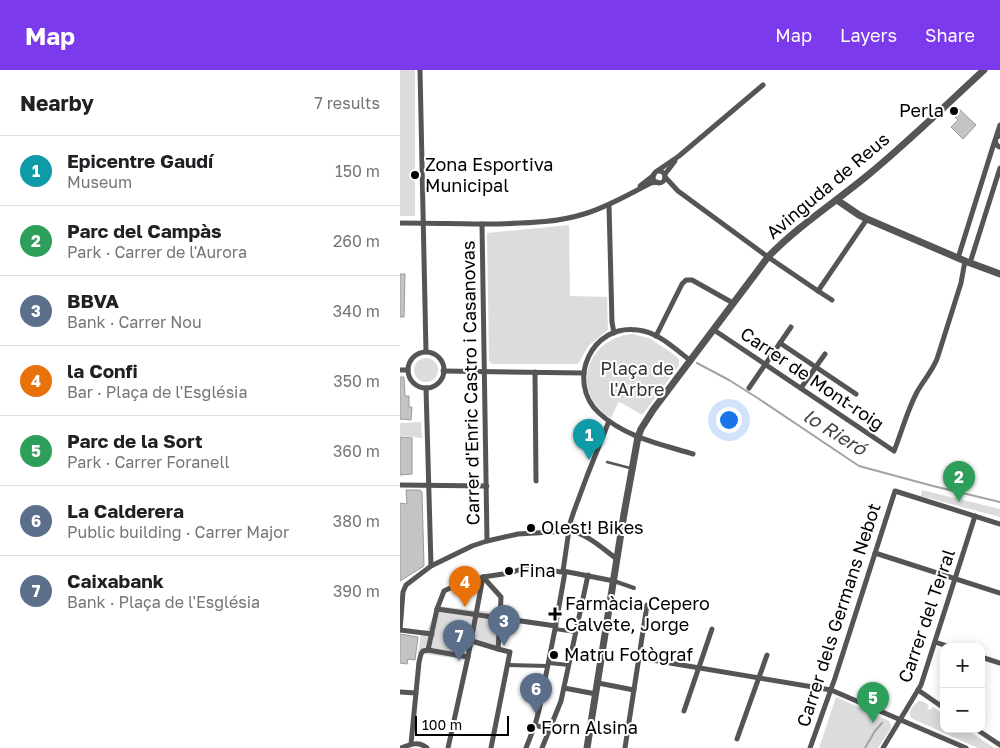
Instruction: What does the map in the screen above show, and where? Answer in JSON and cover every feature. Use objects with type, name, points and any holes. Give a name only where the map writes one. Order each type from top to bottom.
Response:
[{"type":"street","points":[[420,70],[426,352]]},
{"type":"street","name":"Avinguda de Reus","points":[[587,748],[632,468],[641,429],[768,257],[798,228],[884,161],[984,70]]},
{"type":"street","points":[[629,194],[679,156],[763,85]]},
{"type":"street","points":[[958,258],[1000,125]]},
{"type":"street","points":[[997,137],[996,144],[1000,148]]},
{"type":"street","points":[[400,223],[482,224],[553,222],[586,214],[651,184],[664,181],[665,176],[679,156]]},
{"type":"street","points":[[968,262],[1000,168]]},
{"type":"street","points":[[656,173],[662,172],[678,191],[768,257],[832,300]]},
{"type":"street","points":[[656,173],[654,179],[678,191]]},
{"type":"street","points":[[836,200],[867,219],[1000,274]]},
{"type":"street","points":[[609,205],[612,322],[614,333]]},
{"type":"street","points":[[818,291],[867,219]]},
{"type":"street","name":"Carrer d'Enric Castro i Casanovas","points":[[482,224],[487,541]]},
{"type":"street","name":"Carrer de Mont-roig","points":[[714,330],[894,451],[914,398],[933,369],[937,359],[968,262]]},
{"type":"street","points":[[656,336],[682,284],[686,280],[692,280],[733,303]]},
{"type":"street","points":[[750,388],[791,327]]},
{"type":"street","points":[[690,361],[656,336],[648,332],[628,329],[605,337],[594,347],[587,359],[584,373],[584,388],[589,401],[609,421],[638,437],[693,454]]},
{"type":"street","points":[[780,343],[856,394]]},
{"type":"street","points":[[426,352],[438,358],[444,371],[435,386],[426,388],[414,385],[409,378],[408,370],[410,362],[415,356],[426,352]]},
{"type":"street","points":[[801,388],[825,354]]},
{"type":"street","points":[[400,370],[408,370]]},
{"type":"street","points":[[444,371],[584,373]]},
{"type":"street","points":[[536,372],[536,481]]},
{"type":"street","points":[[426,388],[431,566]]},
{"type":"street","points":[[526,748],[535,725],[548,665],[565,572],[563,571],[569,531],[574,511],[609,421]]},
{"type":"street","points":[[400,485],[487,486]]},
{"type":"street","name":"Carrer dels Germans Nebot","points":[[810,748],[831,690],[895,491],[975,516]]},
{"type":"street","points":[[975,516],[1000,524]]},
{"type":"street","name":"Carrer del Terral","points":[[883,748],[918,690],[924,675],[975,516]]},
{"type":"street","points":[[432,634],[400,630],[403,592],[406,585],[431,566],[472,546],[518,534],[569,531],[580,533],[617,559]]},
{"type":"street","points":[[875,553],[1000,593]]},
{"type":"street","points":[[428,650],[437,609],[444,591],[483,577],[510,573],[526,567],[588,575],[634,588]]},
{"type":"street","points":[[542,748],[560,707],[588,575]]},
{"type":"street","points":[[448,748],[472,641],[483,577]]},
{"type":"street","points":[[483,577],[501,597],[498,649]]},
{"type":"street","points":[[625,748],[647,605]]},
{"type":"street","points":[[437,609],[477,614],[576,632]]},
{"type":"street","points":[[684,711],[712,629]]},
{"type":"street","points":[[472,641],[510,652],[490,748]]},
{"type":"street","points":[[935,642],[940,644]]},
{"type":"street","points":[[411,744],[421,654],[423,651],[428,650],[468,657]]},
{"type":"street","points":[[737,739],[767,655]]},
{"type":"street","points":[[640,658],[831,690],[966,748]]},
{"type":"street","points":[[985,658],[1000,663]]},
{"type":"street","points":[[507,665],[569,665]]},
{"type":"street","points":[[598,683],[634,690]]},
{"type":"street","points":[[564,688],[596,694]]},
{"type":"street","points":[[918,690],[940,705]]},
{"type":"street","points":[[400,692],[416,693]]},
{"type":"street","points":[[535,725],[550,730]]},
{"type":"street","points":[[982,733],[1000,745]]},
{"type":"street","points":[[949,748],[952,742]]},
{"type":"street","points":[[401,748],[411,744],[422,744],[427,748]]},
{"type":"lane","points":[[607,462],[632,468]]},
{"type":"green space","points":[[400,70],[415,70],[415,216],[400,216]]},
{"type":"green space","points":[[569,225],[570,296],[607,297],[608,330],[589,345],[578,364],[492,364],[489,361],[487,233]]},
{"type":"green space","name":"Plaça de l'Arbre","points":[[632,334],[649,338],[657,343],[676,356],[679,360],[679,366],[642,415],[620,402],[611,418],[598,407],[590,395],[587,382],[588,368],[594,356],[603,346],[616,338]]},
{"type":"green space","points":[[426,358],[435,361],[438,370],[435,379],[426,382],[417,379],[414,370],[417,361]]},
{"type":"green space","points":[[421,422],[422,438],[400,436],[400,423]]},
{"type":"green space","points":[[922,490],[1000,509],[1000,517],[921,496]]},
{"type":"green space","points":[[438,606],[500,613],[505,616],[500,651],[475,645],[469,652],[466,660],[418,653],[421,631],[427,630]]},
{"type":"green space","points":[[836,697],[889,721],[891,728],[878,748],[819,748]]},
{"type":"green space","points":[[919,701],[922,701],[929,705],[927,708],[930,710],[933,707],[940,712],[940,731],[913,719],[910,712]]},
{"type":"green space","points":[[944,733],[972,733],[994,748],[978,748]]},
{"type":"building","points":[[956,106],[976,125],[963,139],[951,127],[958,120],[950,112]]},
{"type":"building","points":[[400,274],[405,274],[404,317],[400,317]]},
{"type":"building","points":[[400,377],[404,377],[405,396],[409,396],[409,407],[412,407],[411,420],[400,419]]},
{"type":"building","points":[[400,437],[412,438],[412,474],[400,475]]},
{"type":"building","points":[[406,490],[420,490],[422,492],[424,566],[400,581],[400,503],[407,504]]},
{"type":"building","points":[[400,634],[418,637],[415,660],[408,659],[407,664],[400,663]]},
{"type":"waterway","name":"lo Rieró","points":[[697,363],[756,397],[859,466],[1000,502]]},
{"type":"waterway","points":[[865,748],[882,723]]},
{"type":"place","name":"Perla","points":[[954,111]]},
{"type":"place","name":"Zona Esportiva Municipal","points":[[415,175]]},
{"type":"place","name":"Epicentre Gaudí","points":[[589,460]]},
{"type":"place","name":"Parc del Campàs","points":[[959,502]]},
{"type":"place","name":"Olest! Bikes","points":[[531,528]]},
{"type":"place","name":"Fina","points":[[509,571]]},
{"type":"place","name":"la Confi","points":[[465,607]]},
{"type":"place","name":"Farmàcia Cepero Calvete, Jorge","points":[[555,614]]},
{"type":"place","name":"BBVA","points":[[504,646]]},
{"type":"place","name":"Matru Fotògraf","points":[[554,655]]},
{"type":"place","name":"Caixabank","points":[[459,661]]},
{"type":"place","name":"La Calderera","points":[[536,714]]},
{"type":"place","name":"Parc de la Sort","points":[[873,723]]},
{"type":"place","name":"Forn Alsina","points":[[531,728]]}]
